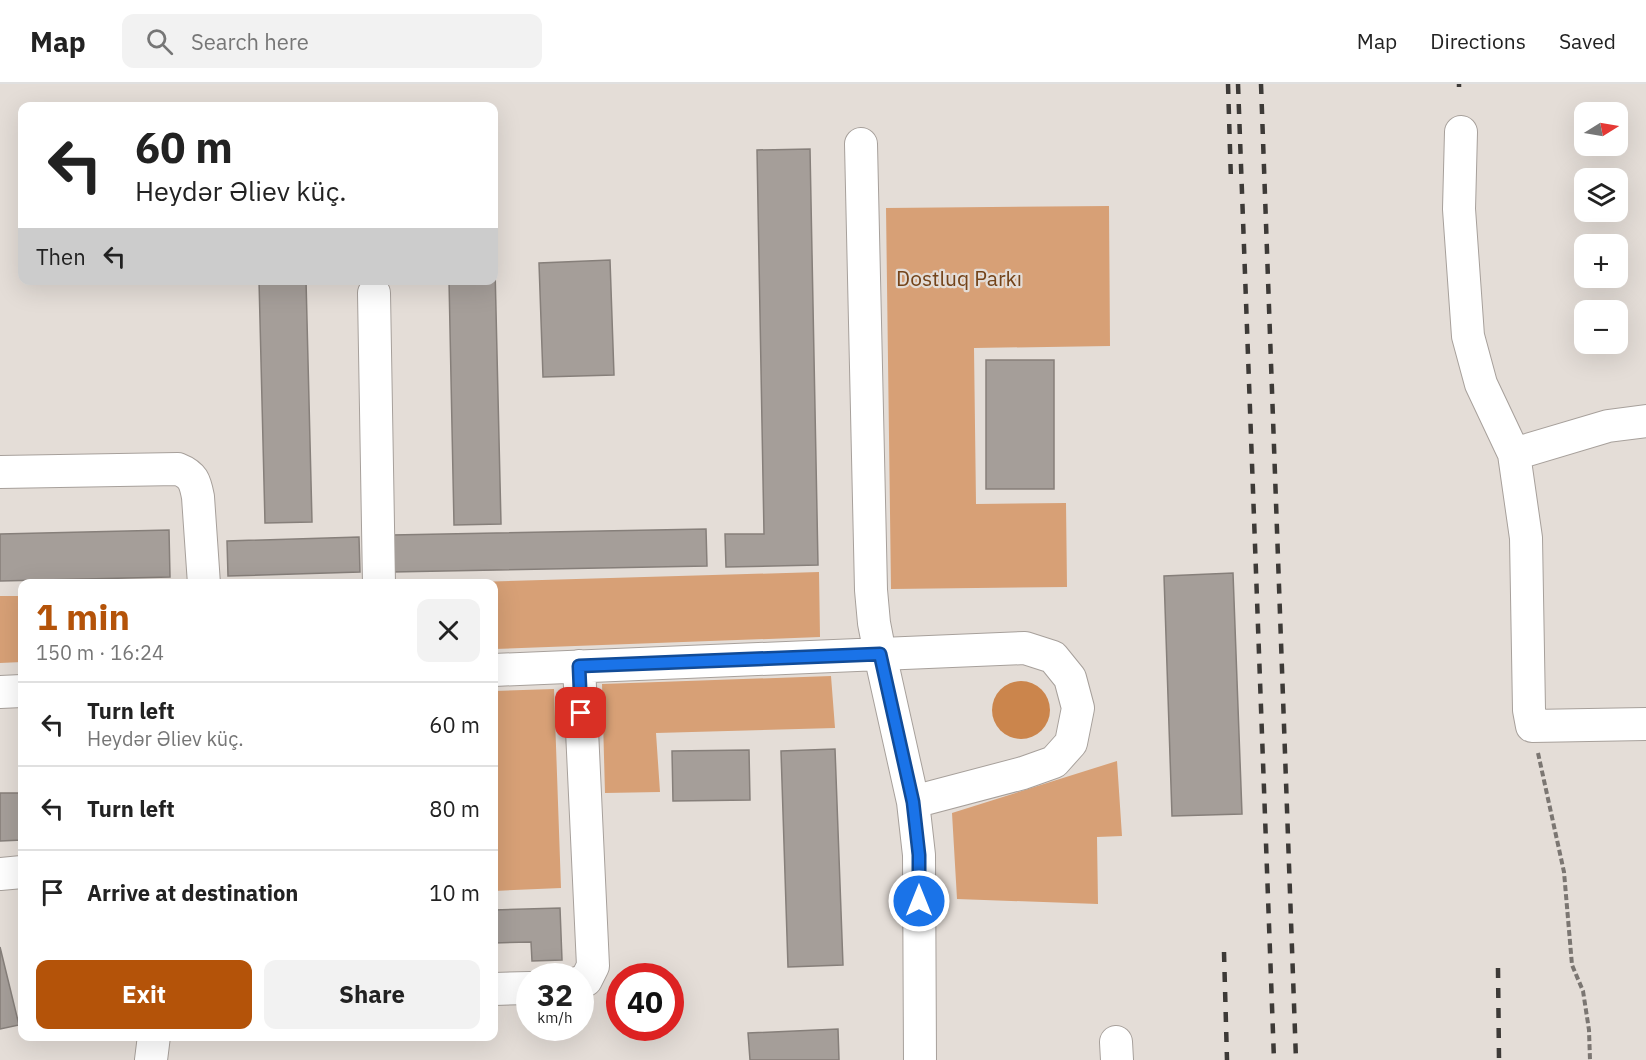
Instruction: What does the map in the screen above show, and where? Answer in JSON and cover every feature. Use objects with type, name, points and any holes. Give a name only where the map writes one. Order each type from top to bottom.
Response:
[{"type":"street","points":[[1461,132],[1459,209],[1468,336],[1481,384],[1514,454],[1526,538],[1529,710],[1532,726],[1646,724]]},
{"type":"street","points":[[861,144],[871,590],[880,654],[913,802],[919,855],[920,1060]]},
{"type":"street","points":[[374,293],[379,579]]},
{"type":"street","points":[[1514,454],[1608,426],[1646,421]]},
{"type":"street","points":[[0,472],[177,468],[189,473],[198,497],[204,579]]},
{"type":"street","points":[[498,670],[1025,648],[1053,657],[1070,678],[1078,708],[1071,743],[1054,762],[1023,773],[913,802]]},
{"type":"street","points":[[579,666],[593,963]]},
{"type":"street","points":[[0,692],[18,691]]},
{"type":"street","points":[[0,874],[18,872]]},
{"type":"street","points":[[498,989],[516,988]]},
{"type":"street","points":[[151,1060],[153,1041]]},
{"type":"path","points":[[1532,726],[1564,872],[1572,965],[1583,991],[1589,1030],[1590,1060]]},
{"type":"green space","name":"Dostluq Parkı","points":[[1109,206],[1110,346],[974,348],[976,504],[1066,503],[1067,587],[891,589],[886,208]]},
{"type":"green space","points":[[819,572],[820,637],[498,649],[498,581]]},
{"type":"green space","points":[[0,596],[18,596],[18,662],[0,663]]},
{"type":"green space","points":[[831,676],[835,728],[656,733],[660,792],[605,793],[602,684]]},
{"type":"green space","points":[[554,689],[561,888],[498,891],[498,691]]},
{"type":"green space","points":[[1117,761],[1122,836],[1097,837],[1098,904],[957,899],[952,813]]},
{"type":"shaded area","points":[[1021,681],[1032,683],[1045,694],[1050,710],[1048,721],[1037,734],[1021,739],[1010,737],[997,726],[992,710],[994,699],[1005,686]]},
{"type":"building","points":[[810,149],[818,565],[726,567],[725,534],[764,534],[757,150]]},
{"type":"building","points":[[610,260],[614,375],[543,377],[539,263]]},
{"type":"building","points":[[259,285],[306,285],[312,522],[265,523]]},
{"type":"building","points":[[449,285],[495,285],[501,524],[454,525]]},
{"type":"building","points":[[986,360],[1054,360],[1054,489],[986,489]]},
{"type":"building","points":[[706,529],[707,566],[392,572],[392,535]]},
{"type":"building","points":[[169,530],[170,577],[0,581],[0,534]]},
{"type":"building","points":[[359,537],[360,572],[228,576],[227,541]]},
{"type":"building","points":[[1233,573],[1242,814],[1172,816],[1164,576]]},
{"type":"building","points":[[835,749],[843,965],[788,967],[781,751]]},
{"type":"building","points":[[749,750],[750,800],[673,801],[672,751]]},
{"type":"building","points":[[0,793],[18,793],[18,840],[0,841]]},
{"type":"building","points":[[560,908],[562,960],[532,961],[531,942],[498,943],[498,910]]},
{"type":"building","points":[[0,947],[18,1025],[0,1029]]},
{"type":"building","points":[[838,1029],[839,1060],[750,1060],[748,1033]]},
{"type":"railway","points":[[1228,84],[1231,181]]},
{"type":"railway","points":[[1238,84],[1274,1060]]},
{"type":"railway","points":[[1261,84],[1296,1060]]},
{"type":"railway","points":[[1224,952],[1227,1060]]},
{"type":"railway","points":[[1498,968],[1499,1060]]},
{"type":"route","points":[[581,713],[579,666],[880,654],[913,802],[919,855],[919,901]]}]
